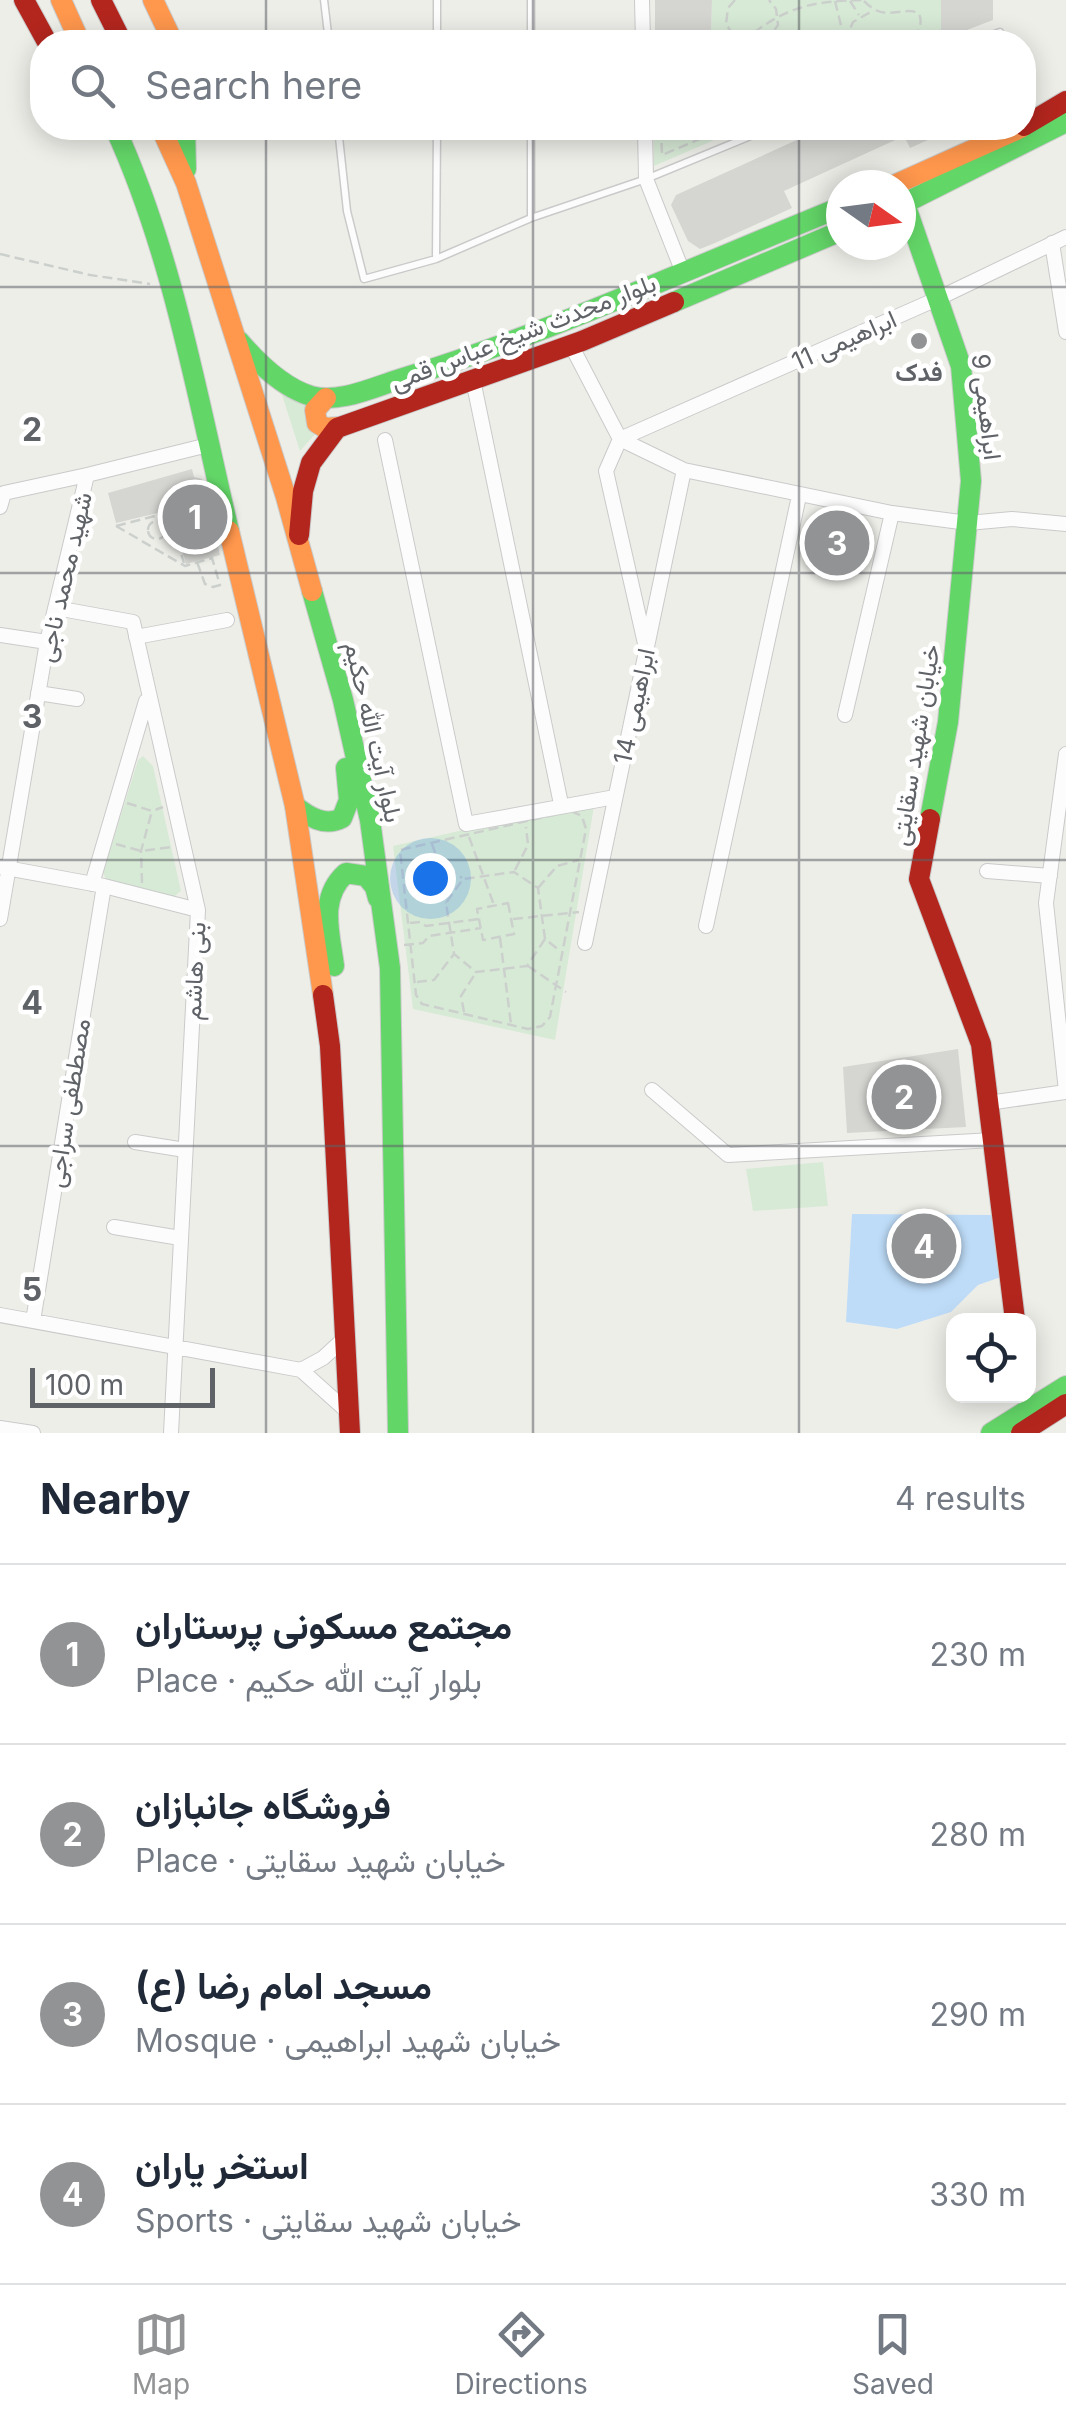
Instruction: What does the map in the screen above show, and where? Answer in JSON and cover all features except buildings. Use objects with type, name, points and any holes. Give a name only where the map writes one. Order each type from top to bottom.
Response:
[{"type":"main road","points":[[24,0],[40,30]]},
{"type":"main road","points":[[101,0],[116,30]]},
{"type":"main road","points":[[154,0],[168,30]]},
{"type":"main road","points":[[63,6],[74,30]]},
{"type":"main road","points":[[1036,118],[1066,101]]},
{"type":"main road","points":[[1036,136],[1066,122]]},
{"type":"main road","points":[[108,140],[138,178]]},
{"type":"main road","points":[[121,140],[138,178],[171,286],[296,806],[330,1046],[349,1423]]},
{"type":"main road","name":"بلوار آیت الله حکیم","points":[[166,140],[186,183],[239,341],[343,700],[370,820],[388,948],[398,1433]]},
{"type":"main road","points":[[185,140],[186,183]]},
{"type":"main road","points":[[916,189],[998,140]]},
{"type":"main road","points":[[916,191],[1027,140]]},
{"type":"main road","name":"بلوار محدث شیخ عباس قمی","points":[[326,398],[470,358],[826,213]]},
{"type":"main road","name":"بلوار محدث شیخ عباس قمی","points":[[299,542],[309,460],[316,446],[340,427],[571,345],[826,237]]},
{"type":"main road","name":"ابراهیمی 9","points":[[916,239],[961,366],[971,480],[968,523]]},
{"type":"main road","points":[[239,341],[280,379],[314,397],[326,398]]},
{"type":"main road","points":[[326,398],[315,410],[317,423],[325,428],[340,427]]},
{"type":"main road","name":"خیابان شهید سقایتی","points":[[968,523],[948,722],[919,878],[981,1044],[1014,1313]]},
{"type":"main road","points":[[296,806],[317,822],[333,823],[347,813],[350,802],[343,700]]},
{"type":"main road","points":[[330,1046],[334,985],[328,893],[336,879],[346,873],[366,876],[375,887],[385,921]]},
{"type":"main road","points":[[1036,1398],[1066,1386]]},
{"type":"main road","points":[[991,1433],[1025,1403]]},
{"type":"main road","points":[[1022,1433],[1066,1404]]},
{"type":"street","points":[[642,0],[643,30]]},
{"type":"street","points":[[645,140],[646,179],[682,270]]},
{"type":"street","points":[[1059,240],[1066,332]]},
{"type":"street","name":"ابراهیمی 11","points":[[620,438],[939,298],[1059,240]]},
{"type":"street","points":[[571,345],[620,438],[684,470],[892,513],[968,523],[1012,519],[1066,524]]},
{"type":"street","points":[[473,380],[562,804]]},
{"type":"street","points":[[620,438],[606,471],[646,648]]},
{"type":"street","points":[[384,440],[467,828],[562,804],[615,797]]},
{"type":"street","name":"شهید محمد ناجی","points":[[0,919],[4,868],[47,642],[87,475],[208,445]]},
{"type":"street","name":"ابراهیمی 14","points":[[585,943],[684,470]]},
{"type":"street","points":[[0,507],[4,493],[87,475]]},
{"type":"street","points":[[706,926],[799,496]]},
{"type":"street","points":[[845,715],[892,513]]},
{"type":"street","points":[[56,608],[133,622],[136,637],[227,620]]},
{"type":"street","points":[[0,634],[47,642]]},
{"type":"street","name":"بنی هاشم","points":[[136,637],[198,910],[170,1433]]},
{"type":"street","points":[[38,693],[77,699]]},
{"type":"street","name":"مصططفی سراجی","points":[[33,1321],[106,841],[148,695]]},
{"type":"street","points":[[988,1103],[1066,1092],[1046,903],[1050,876],[1059,856],[1066,754]]},
{"type":"street","points":[[4,868],[98,885],[198,910]]},
{"type":"street","points":[[987,871],[1050,876]]},
{"type":"street","points":[[652,1090],[728,1155],[993,1140]]},
{"type":"street","points":[[134,1142],[185,1150]]},
{"type":"street","points":[[114,1227],[180,1238]]},
{"type":"street","points":[[0,1315],[301,1370],[349,1423]]},
{"type":"street","points":[[301,1370],[323,1358],[346,1337]]},
{"type":"street","points":[[0,1428],[33,1433]]},
{"type":"lane","points":[[324,0],[328,30]]},
{"type":"lane","points":[[437,0],[437,30]]},
{"type":"lane","points":[[531,30],[532,0]]},
{"type":"lane","points":[[339,140],[346,211],[364,278],[436,259],[531,218],[646,179],[741,140]]},
{"type":"lane","points":[[436,140],[436,259]]},
{"type":"lane","points":[[531,140],[531,218]]},
{"type":"path","points":[[731,30],[726,24],[728,8],[735,0]]},
{"type":"path","points":[[769,0],[778,18],[776,30]]},
{"type":"path","points":[[834,0],[843,30]]},
{"type":"path","points":[[759,30],[806,4],[834,0],[864,0],[875,10],[890,13],[907,9],[918,15],[919,30]]},
{"type":"path","points":[[849,0],[859,16]]},
{"type":"path","points":[[850,30],[859,16],[875,10]]},
{"type":"path","points":[[662,140],[662,155],[698,140]]},
{"type":"path","points":[[0,254],[90,275],[171,286]]},
{"type":"path","points":[[168,512],[116,526],[185,566],[198,562],[212,558],[220,585],[205,584],[198,562]]},
{"type":"path","points":[[162,522],[168,512]]},
{"type":"path","points":[[168,512],[185,566]]},
{"type":"path","points":[[139,520],[149,525]]},
{"type":"path","points":[[149,525],[162,522],[166,534]]},
{"type":"path","points":[[149,525],[153,538],[166,534]]},
{"type":"path","points":[[166,534],[176,538]]},
{"type":"path","points":[[149,545],[153,538]]},
{"type":"path","points":[[118,800],[152,811],[174,804]]},
{"type":"path","points":[[142,896],[141,851],[152,811]]},
{"type":"path","points":[[576,812],[586,829],[550,1018],[542,1026],[528,1029],[422,1004],[416,995],[400,850],[467,828],[525,820],[576,812]]},
{"type":"path","points":[[514,872],[528,846],[525,820]]},
{"type":"path","points":[[467,828],[495,906]]},
{"type":"path","points":[[106,841],[141,851],[182,844]]},
{"type":"path","points":[[432,842],[438,861],[464,879],[514,872],[538,888],[545,939],[527,966]]},
{"type":"path","points":[[538,888],[556,866],[580,859]]},
{"type":"path","points":[[464,879],[446,903],[454,954],[476,972],[527,966],[566,992]]},
{"type":"path","points":[[404,887],[420,885],[446,903]]},
{"type":"path","points":[[508,903],[514,934],[483,940],[477,910],[495,906],[508,903]]},
{"type":"path","points":[[511,919],[570,911],[591,913]]},
{"type":"path","points":[[408,923],[426,926],[479,919]]},
{"type":"path","points":[[388,948],[481,928]]},
{"type":"path","points":[[500,936],[512,1025]]},
{"type":"path","points":[[545,939],[562,952]]},
{"type":"path","points":[[415,983],[434,980],[454,954]]},
{"type":"path","points":[[464,1014],[461,996],[476,972]]},
{"type":"green space","points":[[712,0],[941,0],[941,30],[711,30]]},
{"type":"green space","points":[[654,140],[714,140],[654,166]]},
{"type":"green space","points":[[281,392],[306,403],[306,412],[317,432],[300,451]]},
{"type":"green space","points":[[143,756],[153,766],[181,891],[170,900],[106,879],[103,873],[138,760]]},
{"type":"green space","points":[[595,800],[555,1040],[413,1009],[393,846]]},
{"type":"green space","points":[[823,1162],[828,1206],[753,1211],[746,1169]]},
{"type":"water","points":[[852,1214],[993,1215],[1001,1277],[978,1285],[951,1312],[897,1329],[846,1322]]},
{"type":"traffic: fast","points":[[1036,137],[1066,122]]},
{"type":"traffic: fast","points":[[120,140],[168,276],[229,531]]},
{"type":"traffic: fast","points":[[185,140],[186,169]]},
{"type":"traffic: fast","points":[[916,197],[1030,140]]},
{"type":"traffic: fast","points":[[239,341],[291,387],[322,398],[345,396],[512,341],[826,213]]},
{"type":"traffic: fast","points":[[916,236],[961,366],[971,481],[948,722],[930,819]]},
{"type":"traffic: fast","points":[[674,302],[826,237]]},
{"type":"traffic: fast","points":[[312,591],[343,700],[370,820],[390,968],[398,1433]]},
{"type":"traffic: fast","points":[[295,806],[323,821],[342,818],[349,800],[346,768]]},
{"type":"traffic: fast","points":[[334,966],[328,916],[337,883],[346,873],[366,876],[378,898]]},
{"type":"traffic: fast","points":[[991,1433],[1066,1386]]},
{"type":"traffic: slow","points":[[61,0],[75,30]]},
{"type":"traffic: slow","points":[[153,0],[167,30]]},
{"type":"traffic: slow","points":[[166,140],[186,183],[312,591]]},
{"type":"traffic: slow","points":[[916,175],[994,140]]},
{"type":"traffic: slow","points":[[326,398],[315,410],[317,423],[325,428],[340,427]]},
{"type":"traffic: slow","points":[[229,531],[295,806],[323,995]]},
{"type":"traffic: jam","points":[[24,0],[40,30]]},
{"type":"traffic: jam","points":[[101,0],[116,30]]},
{"type":"traffic: jam","points":[[1036,119],[1066,101]]},
{"type":"traffic: jam","points":[[299,535],[303,491],[311,463],[337,428],[582,341],[674,302]]},
{"type":"traffic: jam","points":[[930,819],[919,879],[981,1044],[1014,1313]]},
{"type":"traffic: jam","points":[[323,995],[330,1046],[350,1433]]},
{"type":"traffic: jam","points":[[1021,1433],[1066,1404]]},
{"type":"place","name":"فدک","points":[[919,341]]},
{"type":"place","name":"مجتمع مسکونی پرستاران","points":[[195,517]]},
{"type":"place","name":"(مسجد امام رضا (ع","points":[[837,543]]},
{"type":"place","name":"فروشگاه جانبازان","points":[[904,1097]]},
{"type":"place","name":"استخر یاران","points":[[924,1246]]}]
